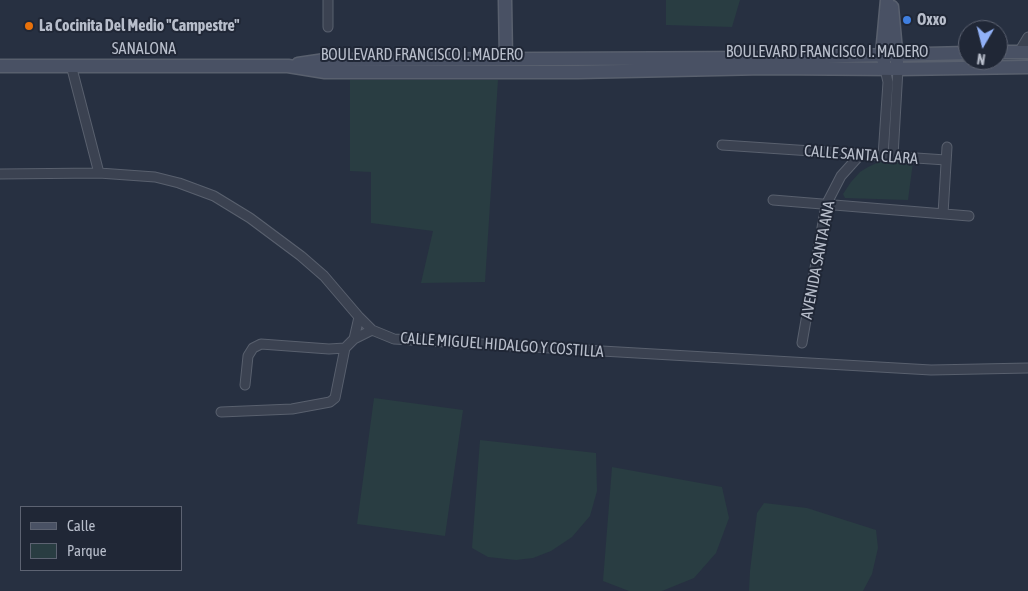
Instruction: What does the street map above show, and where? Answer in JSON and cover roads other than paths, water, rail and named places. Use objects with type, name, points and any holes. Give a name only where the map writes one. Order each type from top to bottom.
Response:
[{"type":"main road","points":[[505,0],[506,59]]},
{"type":"main road","points":[[887,0],[882,54],[891,69]]},
{"type":"main road","points":[[891,0],[896,54],[891,69]]},
{"type":"main road","name":"BOULEVARD FRANCISCO I. MADERO","points":[[288,66],[325,72],[506,59],[764,58],[958,52]]},
{"type":"main road","points":[[1008,52],[1023,52]]},
{"type":"main road","name":"BOULEVARD FRANCISCO I. MADERO","points":[[402,65],[578,72],[766,68],[1028,67]]},
{"type":"main road","name":"SANALONA","points":[[0,66],[288,66]]},
{"type":"street","points":[[328,0],[328,27]]},
{"type":"street","points":[[1023,52],[1028,37]]},
{"type":"street","points":[[72,66],[99,173]]},
{"type":"street","points":[[888,156],[888,82],[891,69]]},
{"type":"street","name":"CALLE SANTA CLARA","points":[[722,146],[946,160]]},
{"type":"street","points":[[943,214],[947,147]]},
{"type":"street","name":"AVENIDA SANTA ANA","points":[[802,344],[826,206],[841,176],[859,156]]},
{"type":"street","name":"CALLE MIGUEL HIDALGO Y COSTILLA","points":[[0,174],[99,173],[155,177],[179,183],[214,196],[250,218],[301,256],[324,276],[372,330],[394,339],[930,370],[1028,368]]},
{"type":"street","points":[[773,200],[826,206],[969,216]]},
{"type":"street","points":[[354,339],[359,317]]},
{"type":"street","points":[[222,412],[292,409],[330,402],[335,398],[345,348],[354,339],[372,330]]},
{"type":"street","points":[[245,385],[248,356],[253,348],[261,344],[329,349],[345,348]]},
{"type":"place","name":"Oxxo","points":[[907,20]]},
{"type":"place","name":"La Cocinita Del Medio \"Campestre\"","points":[[29,26]]}]
